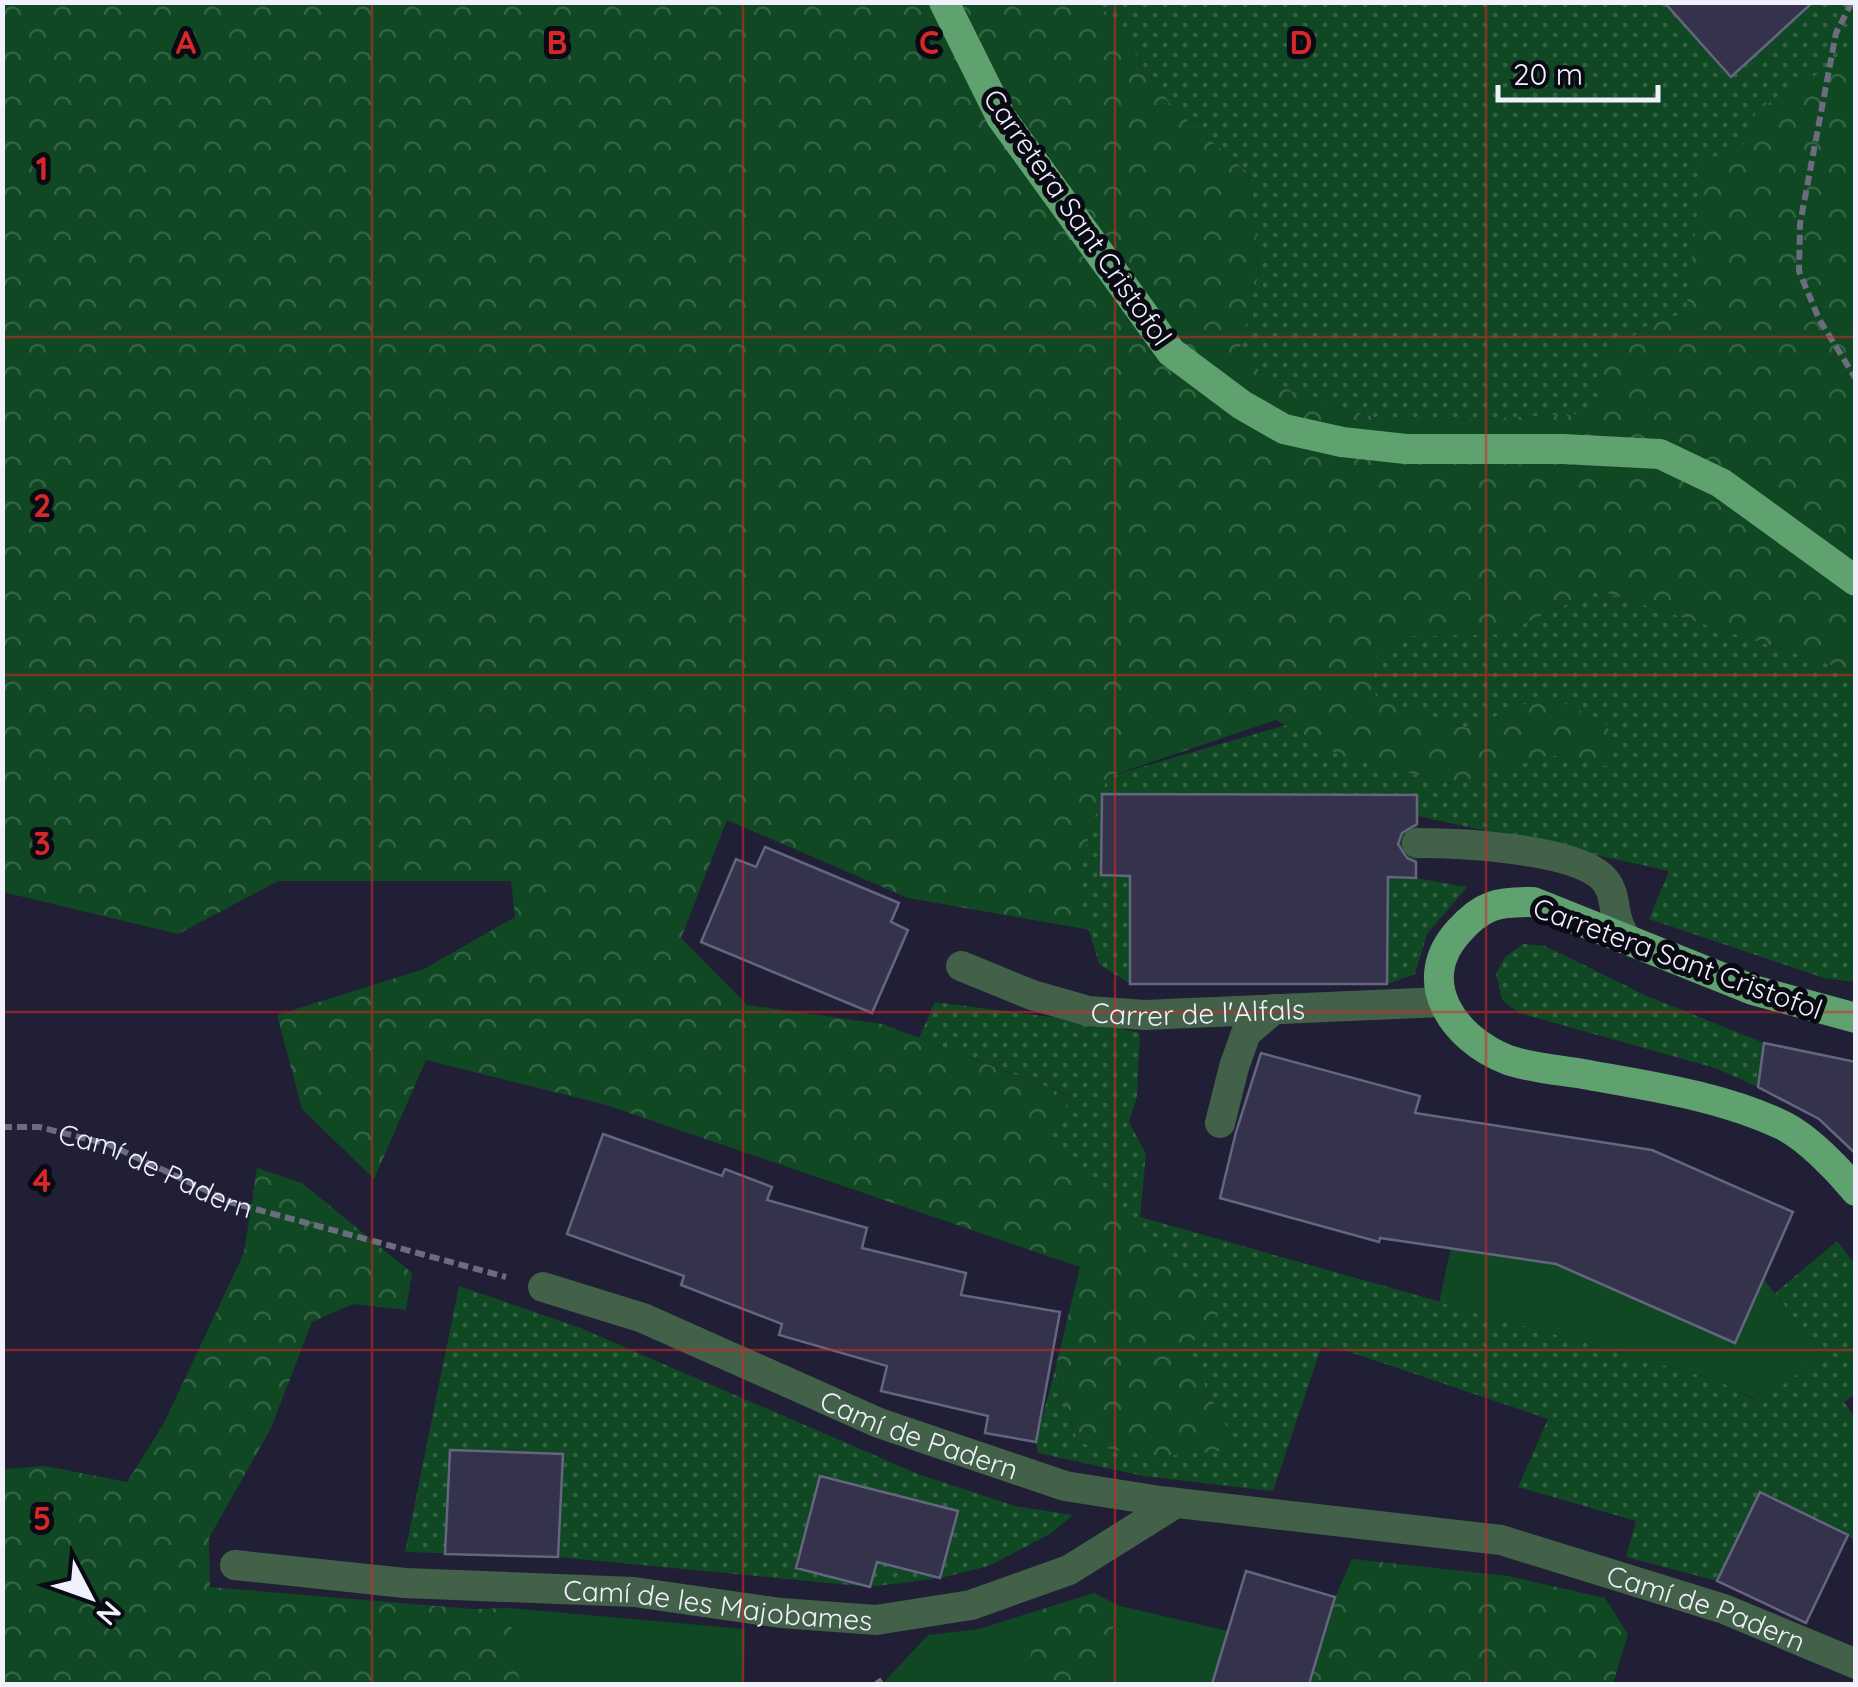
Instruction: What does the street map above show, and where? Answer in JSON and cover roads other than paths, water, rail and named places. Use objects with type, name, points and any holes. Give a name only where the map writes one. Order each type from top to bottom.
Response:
[{"type":"main road","name":"Carretera Sant Cristofol","points":[[944,2],[1001,116],[1171,352],[1242,404],[1284,430],[1342,442],[1406,449],[1564,449],[1660,454],[1721,483],[1856,581]]},
{"type":"main road","name":"Carretera Sant Cristofol","points":[[1441,1002],[1439,981],[1445,946],[1472,917],[1498,902],[1532,902],[1753,990],[1856,1018]]},
{"type":"main road","points":[[1441,1002],[1476,1043],[1510,1060],[1706,1099],[1784,1126],[1839,1170],[1856,1191]]},
{"type":"street","points":[[1416,843],[1512,848],[1582,865],[1600,875],[1612,889],[1617,926],[1628,940]]},
{"type":"street","name":"Carrer de l'Alfals","points":[[962,966],[1032,996],[1088,1012],[1145,1016],[1441,1002]]},
{"type":"street","points":[[1220,1122],[1246,1034],[1274,1009]]},
{"type":"street","name":"Camí de Padern","points":[[543,1288],[643,1318],[879,1423],[1064,1486],[1176,1503],[1501,1540],[1724,1608],[1856,1664]]},
{"type":"street","name":"Camí de les Majobames","points":[[235,1565],[405,1584],[634,1592],[781,1613],[876,1620],[971,1605],[1069,1570],[1176,1503]]}]
